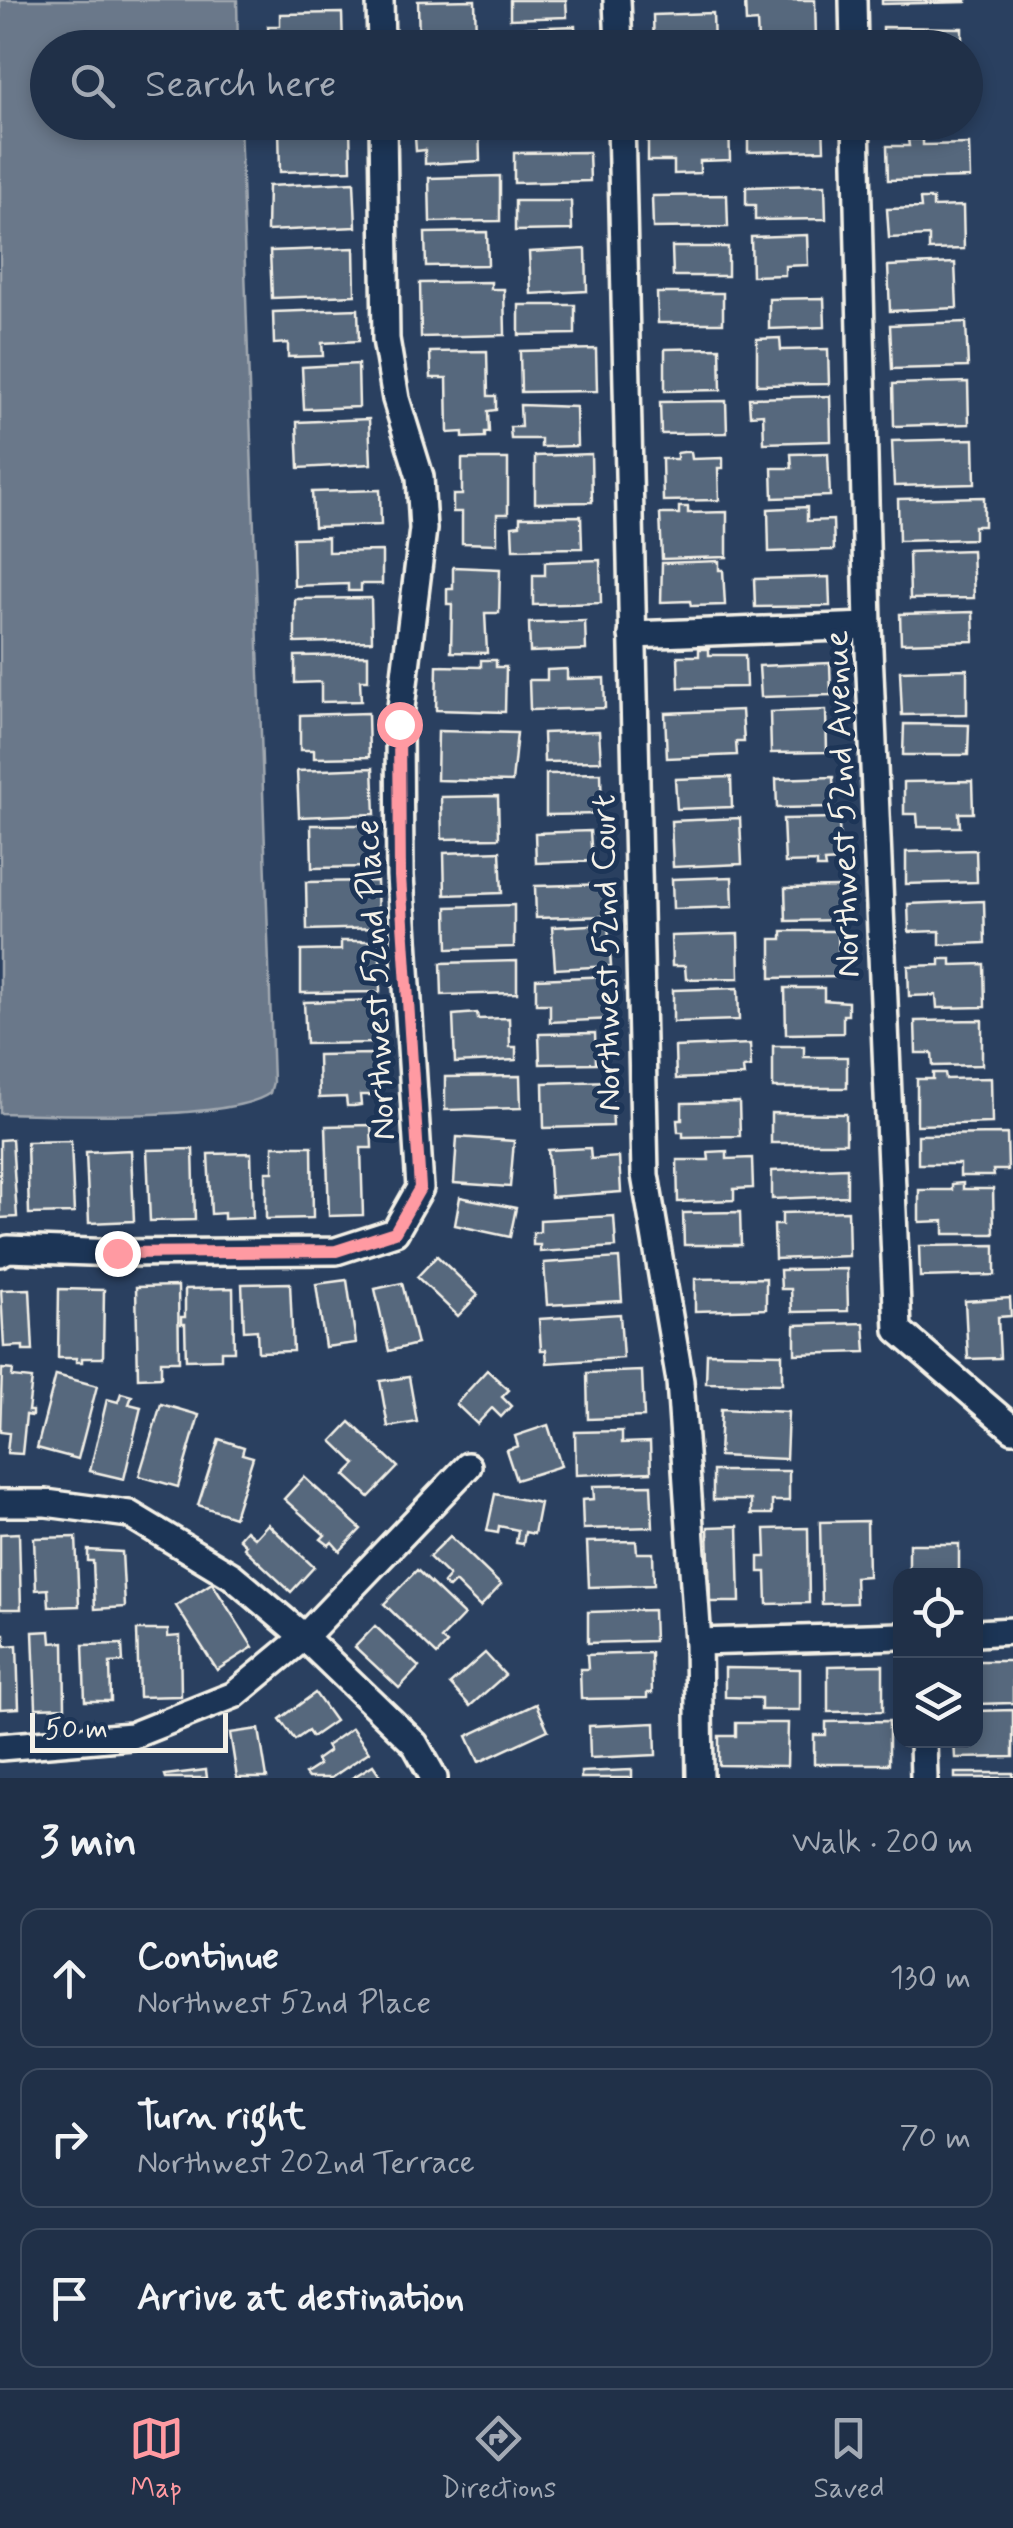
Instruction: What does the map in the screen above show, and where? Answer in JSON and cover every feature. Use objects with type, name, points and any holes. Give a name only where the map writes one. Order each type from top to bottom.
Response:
[{"type":"street","points":[[380,0],[381,30]]},
{"type":"street","points":[[617,0],[618,30]]},
{"type":"street","points":[[852,0],[853,30]]},
{"type":"street","name":"Northwest 52nd Place","points":[[0,1253],[336,1251],[395,1232],[420,1188],[400,876],[399,724],[423,529],[420,477],[396,399],[386,339],[383,140]]},
{"type":"street","name":"Northwest 52nd Court","points":[[622,140],[646,1175],[680,1381],[698,1642],[700,1778]]},
{"type":"street","name":"Northwest 52nd Avenue","points":[[856,140],[868,626],[898,1330],[1013,1429]]},
{"type":"street","points":[[632,635],[868,626]]},
{"type":"street","points":[[0,1748],[130,1736],[234,1695],[304,1638],[468,1466]]},
{"type":"street","points":[[0,1503],[46,1502],[129,1514],[232,1576],[304,1638],[414,1744],[434,1778]]},
{"type":"street","points":[[983,1633],[1013,1631]]},
{"type":"street","points":[[698,1642],[893,1636]]},
{"type":"street","points":[[923,1748],[924,1778]]},
{"type":"water","points":[[0,0],[237,0],[238,30],[30,30],[30,140],[241,140],[273,1082],[270,1093],[219,1108],[99,1115],[0,1113]]},
{"type":"building","points":[[475,0],[476,30],[419,30],[418,1]]},
{"type":"building","points":[[510,0],[566,0],[567,17],[510,19]]},
{"type":"building","points":[[745,0],[815,0],[816,30],[757,30],[757,22],[746,23]]},
{"type":"building","points":[[882,0],[966,0],[966,2],[882,4]]},
{"type":"building","points":[[342,13],[342,30],[268,30],[268,26],[280,26],[280,14]]},
{"type":"building","points":[[713,13],[713,30],[653,30],[653,15]]},
{"type":"building","points":[[575,26],[575,30],[518,30]]},
{"type":"building","points":[[883,27],[962,28],[962,30]]},
{"type":"building","points":[[279,140],[350,140],[351,170],[280,172]]},
{"type":"building","points":[[415,140],[479,140],[480,161],[425,164],[425,150],[416,151]]},
{"type":"building","points":[[648,140],[729,140],[730,160],[700,161],[700,173],[674,174],[674,161],[648,161]]},
{"type":"building","points":[[748,140],[824,140],[824,150],[748,152]]},
{"type":"building","points":[[908,140],[923,140],[923,145],[969,144],[970,178],[888,180],[887,146],[909,146]]},
{"type":"building","points":[[589,152],[590,181],[514,183],[514,153]]},
{"type":"building","points":[[500,176],[500,221],[430,222],[429,178]]},
{"type":"building","points":[[354,182],[356,227],[267,231],[268,186]]},
{"type":"building","points":[[825,185],[826,219],[755,220],[755,205],[746,205],[746,187]]},
{"type":"building","points":[[727,195],[728,227],[653,228],[652,196]]},
{"type":"building","points":[[920,199],[933,199],[933,207],[963,206],[964,249],[929,250],[929,236],[889,238],[887,209],[921,208]]},
{"type":"building","points":[[515,201],[571,201],[572,230],[515,231]]},
{"type":"building","points":[[487,232],[488,265],[426,266],[425,233]]},
{"type":"building","points":[[807,235],[808,265],[785,266],[785,275],[752,276],[751,237]]},
{"type":"building","points":[[672,247],[728,247],[728,276],[673,276]]},
{"type":"building","points":[[354,248],[355,295],[272,298],[270,251]]},
{"type":"building","points":[[586,249],[587,291],[531,294],[529,252]]},
{"type":"building","points":[[955,263],[957,308],[890,311],[888,266]]},
{"type":"building","points":[[491,282],[491,289],[504,289],[505,335],[421,337],[420,283]]},
{"type":"building","points":[[657,293],[723,293],[723,323],[658,323]]},
{"type":"building","points":[[824,298],[825,327],[769,329],[769,299]]},
{"type":"building","points":[[519,305],[575,305],[575,334],[519,335]]},
{"type":"building","points":[[358,309],[359,341],[322,343],[323,356],[288,357],[288,343],[274,344],[273,312]]},
{"type":"building","points":[[966,322],[968,367],[892,369],[890,325]]},
{"type":"building","points":[[780,338],[781,350],[828,349],[829,384],[757,385],[757,339]]},
{"type":"building","points":[[720,348],[721,390],[665,391],[665,349]]},
{"type":"building","points":[[596,349],[597,391],[521,392],[520,351]]},
{"type":"building","points":[[487,351],[488,396],[496,396],[496,410],[488,411],[489,432],[485,432],[485,437],[463,438],[463,432],[448,433],[447,378],[431,378],[430,352]]},
{"type":"building","points":[[358,364],[359,407],[304,409],[302,367]]},
{"type":"building","points":[[968,382],[969,424],[894,426],[893,384]]},
{"type":"building","points":[[830,396],[831,441],[764,443],[763,414],[750,415],[749,398]]},
{"type":"building","points":[[726,401],[727,433],[661,434],[660,402]]},
{"type":"building","points":[[520,405],[576,407],[577,446],[541,447],[541,439],[511,439],[510,427],[521,427]]},
{"type":"building","points":[[369,419],[371,464],[299,468],[297,422]]},
{"type":"building","points":[[974,439],[975,484],[894,486],[892,441]]},
{"type":"building","points":[[691,452],[692,459],[723,458],[723,468],[718,468],[719,500],[663,501],[662,459],[677,459],[677,453]]},
{"type":"building","points":[[828,453],[830,496],[773,498],[772,468],[792,468],[791,454]]},
{"type":"building","points":[[591,454],[592,502],[535,503],[535,456]]},
{"type":"building","points":[[462,459],[508,459],[508,514],[497,514],[497,544],[462,543],[462,512],[453,512],[453,495],[462,495]]},
{"type":"building","points":[[380,490],[381,525],[314,527],[312,492]]},
{"type":"building","points":[[984,497],[984,526],[974,526],[974,539],[899,541],[898,499]]},
{"type":"building","points":[[679,507],[688,507],[688,513],[727,512],[727,557],[662,559],[660,514],[679,514]]},
{"type":"building","points":[[807,507],[807,521],[833,520],[834,550],[769,552],[768,509]]},
{"type":"building","points":[[581,516],[582,548],[513,549],[512,526],[520,525],[520,517]]},
{"type":"building","points":[[328,537],[328,552],[382,551],[382,584],[361,584],[361,591],[348,591],[348,584],[294,586],[293,538]]},
{"type":"building","points":[[972,550],[974,598],[910,599],[909,552]]},
{"type":"building","points":[[600,560],[601,603],[533,605],[533,575],[545,575],[545,562]]},
{"type":"building","points":[[719,561],[725,605],[661,602],[662,563]]},
{"type":"building","points":[[453,567],[500,569],[499,613],[485,613],[487,653],[451,652],[452,604],[447,604],[447,589],[453,589]]},
{"type":"building","points":[[829,577],[830,606],[755,607],[754,579]]},
{"type":"building","points":[[371,598],[372,641],[295,643],[295,599]]},
{"type":"building","points":[[973,612],[974,641],[901,643],[900,614]]},
{"type":"building","points":[[585,621],[586,650],[530,652],[529,623]]},
{"type":"building","points":[[699,649],[709,649],[709,655],[745,655],[746,687],[679,688],[678,656],[699,656]]},
{"type":"building","points":[[368,655],[368,680],[360,680],[361,701],[321,702],[321,682],[295,683],[295,656]]},
{"type":"building","points":[[481,660],[496,660],[496,667],[506,667],[505,712],[436,710],[437,666],[481,667]]},
{"type":"building","points":[[830,663],[831,695],[761,697],[759,666]]},
{"type":"building","points":[[567,669],[567,679],[604,678],[605,708],[530,710],[529,680],[547,680],[547,670]]},
{"type":"building","points":[[967,669],[967,714],[902,715],[900,671]]},
{"type":"building","points":[[742,710],[744,742],[736,742],[737,755],[667,758],[665,713]]},
{"type":"building","points":[[826,710],[827,752],[771,753],[770,712]]},
{"type":"building","points":[[368,713],[369,757],[314,758],[314,750],[300,750],[300,715]]},
{"type":"building","points":[[904,724],[969,725],[968,755],[903,755]]},
{"type":"building","points":[[438,731],[517,733],[512,782],[437,780]]},
{"type":"building","points":[[599,731],[601,761],[544,762],[543,733]]},
{"type":"building","points":[[373,768],[375,814],[299,817],[297,771]]},
{"type":"building","points":[[601,773],[602,814],[546,815],[546,774]]},
{"type":"building","points":[[731,777],[732,807],[677,809],[675,779]]},
{"type":"building","points":[[833,777],[834,807],[777,808],[776,779]]},
{"type":"building","points":[[972,781],[973,813],[959,813],[960,827],[918,827],[917,814],[904,814],[904,782]]},
{"type":"building","points":[[498,796],[499,838],[442,839],[441,797]]},
{"type":"building","points":[[740,818],[742,864],[673,867],[671,821]]},
{"type":"building","points":[[839,818],[840,861],[824,862],[825,868],[817,868],[817,862],[785,863],[783,819]]},
{"type":"building","points":[[311,825],[368,825],[369,867],[312,868]]},
{"type":"building","points":[[590,831],[592,861],[536,863],[535,833]]},
{"type":"building","points":[[976,850],[977,882],[906,884],[906,852]]},
{"type":"building","points":[[500,851],[502,893],[445,895],[444,853]]},
{"type":"building","points":[[732,877],[733,907],[673,909],[672,879]]},
{"type":"building","points":[[377,881],[378,928],[307,930],[306,882]]},
{"type":"building","points":[[611,884],[612,916],[536,918],[535,886]]},
{"type":"building","points":[[841,887],[842,920],[786,921],[785,888]]},
{"type":"building","points":[[984,901],[985,943],[940,945],[940,931],[909,932],[908,904]]},
{"type":"building","points":[[514,905],[514,947],[448,949],[447,907]]},
{"type":"building","points":[[608,924],[611,966],[555,969],[552,927]]},
{"type":"building","points":[[782,931],[838,931],[839,977],[771,978],[771,939],[782,939]]},
{"type":"building","points":[[738,934],[739,978],[686,979],[685,966],[672,966],[671,936]]},
{"type":"building","points":[[341,941],[380,941],[380,992],[301,993],[301,951],[341,950]]},
{"type":"building","points":[[940,959],[951,959],[951,965],[984,964],[985,1007],[937,1008],[936,995],[909,996],[908,966],[940,965]]},
{"type":"building","points":[[517,961],[517,993],[442,995],[441,963]]},
{"type":"building","points":[[612,976],[613,1019],[550,1022],[550,1004],[536,1004],[536,979]]},
{"type":"building","points":[[738,988],[739,1020],[673,1022],[673,990]]},
{"type":"building","points":[[785,988],[824,988],[824,1000],[848,1002],[843,1033],[786,1034]]},
{"type":"building","points":[[380,1000],[381,1043],[306,1044],[304,1002]]},
{"type":"building","points":[[477,1013],[478,1019],[509,1018],[510,1047],[516,1047],[516,1060],[455,1063],[453,1015]]},
{"type":"building","points":[[982,1020],[982,1065],[933,1066],[932,1053],[916,1053],[915,1021]]},
{"type":"building","points":[[595,1033],[596,1063],[540,1064],[539,1034]]},
{"type":"building","points":[[750,1044],[751,1067],[743,1068],[744,1076],[676,1079],[675,1047]]},
{"type":"building","points":[[773,1046],[804,1046],[804,1057],[847,1057],[847,1088],[773,1088]]},
{"type":"building","points":[[373,1054],[374,1095],[360,1095],[361,1105],[354,1106],[347,1106],[346,1097],[319,1098],[318,1055]]},
{"type":"building","points":[[933,1073],[945,1073],[946,1079],[991,1078],[992,1123],[917,1125],[917,1079],[933,1079]]},
{"type":"building","points":[[520,1076],[521,1108],[445,1110],[445,1077]]},
{"type":"building","points":[[611,1081],[613,1126],[544,1128],[543,1083]]},
{"type":"building","points":[[739,1102],[740,1136],[683,1137],[683,1132],[678,1132],[682,1103]]},
{"type":"building","points":[[771,1113],[846,1114],[846,1143],[771,1143]]},
{"type":"building","points":[[371,1125],[372,1148],[361,1148],[363,1215],[329,1216],[326,1126]]},
{"type":"building","points":[[1007,1134],[1008,1170],[993,1170],[994,1176],[960,1176],[960,1164],[918,1164],[918,1135]]},
{"type":"building","points":[[457,1137],[514,1141],[510,1187],[454,1183]]},
{"type":"building","points":[[12,1139],[17,1217],[0,1218],[0,1140]]},
{"type":"building","points":[[71,1141],[74,1213],[29,1214],[27,1142]]},
{"type":"building","points":[[273,1146],[312,1146],[313,1218],[266,1219],[266,1172],[273,1172]]},
{"type":"building","points":[[590,1148],[591,1159],[619,1157],[621,1192],[551,1197],[548,1150]]},
{"type":"building","points":[[193,1149],[195,1220],[150,1221],[147,1150]]},
{"type":"building","points":[[131,1150],[134,1221],[89,1223],[86,1152]]},
{"type":"building","points":[[727,1151],[727,1159],[752,1158],[753,1188],[734,1189],[734,1200],[678,1202],[677,1160],[709,1160],[708,1152]]},
{"type":"building","points":[[251,1153],[253,1218],[224,1219],[224,1213],[211,1214],[208,1154]]},
{"type":"building","points":[[847,1168],[847,1196],[772,1199],[772,1171]]},
{"type":"building","points":[[963,1183],[963,1189],[993,1189],[994,1234],[944,1234],[944,1221],[919,1222],[919,1190],[952,1190],[952,1184]]},
{"type":"building","points":[[460,1197],[516,1208],[510,1237],[455,1225]]},
{"type":"building","points":[[848,1211],[849,1256],[775,1259],[774,1225],[782,1225],[782,1213]]},
{"type":"building","points":[[740,1212],[741,1245],[684,1245],[683,1213]]},
{"type":"building","points":[[614,1216],[616,1247],[540,1252],[540,1245],[533,1245],[533,1233],[540,1232],[540,1220]]},
{"type":"building","points":[[995,1245],[995,1275],[920,1277],[919,1246]]},
{"type":"building","points":[[437,1256],[478,1295],[458,1316],[417,1277]]},
{"type":"building","points":[[619,1258],[622,1301],[547,1305],[544,1263]]},
{"type":"building","points":[[847,1269],[848,1311],[792,1312],[791,1289],[781,1289],[780,1270]]},
{"type":"building","points":[[766,1278],[766,1309],[695,1311],[695,1279]]},
{"type":"building","points":[[347,1280],[356,1343],[325,1347],[316,1284]]},
{"type":"building","points":[[290,1283],[293,1351],[258,1352],[257,1330],[244,1331],[242,1284]]},
{"type":"building","points":[[402,1283],[417,1344],[389,1351],[375,1289]]},
{"type":"building","points":[[178,1286],[179,1361],[161,1361],[161,1377],[138,1378],[136,1287]]},
{"type":"building","points":[[233,1288],[234,1351],[221,1351],[221,1359],[186,1360],[185,1324],[181,1324],[181,1317],[185,1317],[185,1289]]},
{"type":"building","points":[[30,1289],[33,1351],[23,1351],[23,1346],[4,1347],[1,1290]]},
{"type":"building","points":[[59,1289],[104,1290],[103,1358],[82,1358],[82,1362],[76,1362],[76,1358],[58,1358]]},
{"type":"building","points":[[1010,1298],[1011,1316],[998,1317],[1000,1358],[968,1359],[965,1301]]},
{"type":"building","points":[[620,1314],[623,1358],[547,1363],[546,1350],[541,1350],[539,1319]]},
{"type":"building","points":[[864,1323],[866,1352],[795,1354],[795,1325]]},
{"type":"building","points":[[707,1353],[782,1354],[782,1384],[706,1383]]},
{"type":"building","points":[[2,1369],[13,1370],[12,1377],[32,1379],[28,1411],[32,1411],[32,1416],[26,1415],[22,1454],[7,1453],[9,1433],[0,1432]]},
{"type":"building","points":[[487,1370],[509,1390],[502,1397],[511,1406],[501,1417],[492,1408],[477,1424],[456,1404]]},
{"type":"building","points":[[642,1371],[644,1417],[588,1419],[587,1373]]},
{"type":"building","points":[[56,1375],[97,1386],[78,1459],[37,1448]]},
{"type":"building","points":[[409,1377],[417,1422],[388,1427],[380,1381]]},
{"type":"building","points":[[121,1393],[132,1396],[129,1404],[141,1407],[124,1479],[90,1471],[107,1399],[118,1402]]},
{"type":"building","points":[[161,1404],[199,1415],[178,1487],[139,1476]]},
{"type":"building","points":[[721,1409],[788,1412],[786,1459],[719,1456]]},
{"type":"building","points":[[350,1422],[398,1467],[369,1497],[345,1475],[356,1464],[332,1441]]},
{"type":"building","points":[[548,1425],[561,1466],[516,1480],[506,1450],[518,1446],[515,1436]]},
{"type":"building","points":[[622,1431],[622,1443],[650,1442],[651,1472],[576,1475],[575,1432]]},
{"type":"building","points":[[219,1439],[244,1447],[242,1454],[253,1457],[234,1517],[198,1505]]},
{"type":"building","points":[[713,1471],[789,1471],[789,1501],[772,1501],[772,1514],[751,1514],[751,1500],[713,1500]]},
{"type":"building","points":[[304,1477],[361,1529],[340,1551],[332,1542],[329,1545],[321,1539],[325,1535],[284,1499]]},
{"type":"building","points":[[651,1485],[653,1527],[583,1529],[582,1500],[594,1499],[593,1486]]},
{"type":"building","points":[[495,1494],[540,1503],[534,1534],[525,1532],[523,1544],[516,1543],[518,1530],[499,1526],[498,1533],[487,1531]]},
{"type":"building","points":[[867,1521],[868,1576],[855,1577],[856,1603],[822,1604],[820,1522]]},
{"type":"building","points":[[268,1524],[314,1567],[291,1592],[244,1548],[246,1545],[239,1538],[246,1530],[255,1538]]},
{"type":"building","points":[[738,1526],[740,1602],[710,1602],[708,1527]]},
{"type":"building","points":[[808,1528],[809,1603],[767,1604],[766,1572],[759,1572],[759,1557],[766,1557],[765,1529]]},
{"type":"building","points":[[19,1533],[21,1609],[0,1609],[0,1534]]},
{"type":"building","points":[[450,1536],[501,1585],[480,1607],[455,1582],[449,1588],[443,1583],[449,1576],[429,1557]]},
{"type":"building","points":[[76,1537],[79,1606],[49,1607],[48,1589],[36,1590],[34,1538]]},
{"type":"building","points":[[636,1541],[637,1553],[653,1553],[654,1585],[589,1587],[587,1542]]},
{"type":"building","points":[[909,1544],[959,1544],[959,1568],[909,1568]]},
{"type":"building","points":[[88,1550],[122,1552],[125,1607],[95,1609],[93,1561],[88,1561]]},
{"type":"building","points":[[417,1570],[464,1615],[441,1639],[447,1644],[437,1655],[384,1604]]},
{"type":"building","points":[[212,1583],[253,1647],[217,1670],[176,1606]]},
{"type":"building","points":[[653,1610],[654,1641],[588,1643],[588,1612]]},
{"type":"building","points":[[375,1626],[419,1667],[399,1688],[355,1647]]},
{"type":"building","points":[[137,1630],[168,1630],[168,1637],[180,1636],[181,1696],[139,1697]]},
{"type":"building","points":[[50,1631],[51,1643],[64,1642],[65,1707],[36,1708],[33,1632]]},
{"type":"building","points":[[0,1634],[4,1634],[5,1646],[17,1645],[19,1708],[0,1709]]},
{"type":"building","points":[[122,1644],[123,1662],[110,1663],[111,1701],[85,1701],[83,1645]]},
{"type":"building","points":[[485,1653],[505,1675],[470,1706],[450,1684]]},
{"type":"building","points":[[651,1653],[652,1693],[647,1693],[647,1698],[581,1699],[580,1669],[588,1669],[587,1655]]},
{"type":"building","points":[[983,1661],[1013,1661],[1013,1703],[983,1704]]},
{"type":"building","points":[[883,1665],[883,1711],[828,1712],[828,1666]]},
{"type":"building","points":[[725,1668],[800,1669],[800,1710],[761,1710],[761,1698],[725,1697]]},
{"type":"building","points":[[315,1693],[335,1721],[312,1737],[308,1731],[295,1740],[280,1719]]},
{"type":"building","points":[[536,1704],[548,1730],[479,1762],[467,1736]]},
{"type":"building","points":[[1013,1710],[1013,1757],[955,1758],[954,1748],[983,1748],[983,1711]]},
{"type":"building","points":[[889,1721],[889,1764],[814,1764],[814,1735],[826,1735],[826,1722]]},
{"type":"building","points":[[655,1723],[656,1755],[590,1758],[589,1726]]},
{"type":"building","points":[[736,1723],[788,1723],[787,1766],[719,1765],[719,1736],[736,1736]]},
{"type":"building","points":[[352,1728],[369,1752],[331,1778],[308,1778],[305,1774],[319,1765],[316,1760],[329,1751],[326,1746]]},
{"type":"building","points":[[259,1729],[267,1778],[237,1778],[230,1733]]},
{"type":"building","points":[[373,1765],[382,1778],[352,1778]]},
{"type":"building","points":[[206,1770],[207,1778],[165,1775]]},
{"type":"building","points":[[632,1770],[632,1778],[581,1778],[581,1772]]},
{"type":"building","points":[[955,1773],[1013,1773],[1013,1778],[955,1778]]},
{"type":"route","points":[[117,1253],[336,1251],[395,1232],[420,1188],[400,876],[399,724]]}]
